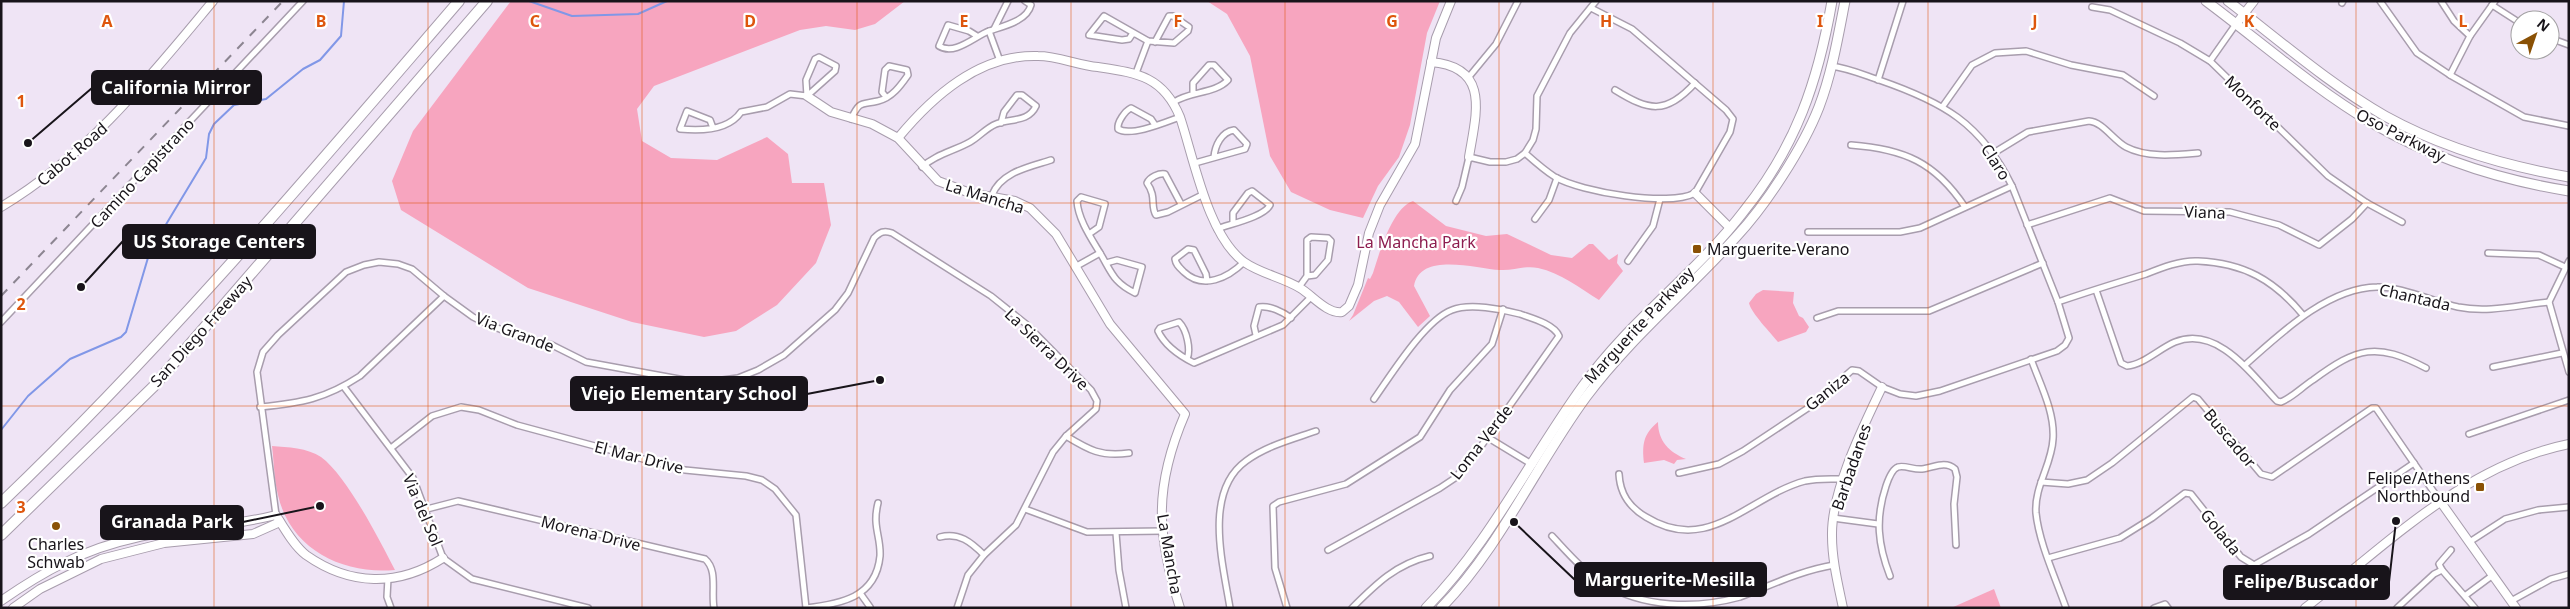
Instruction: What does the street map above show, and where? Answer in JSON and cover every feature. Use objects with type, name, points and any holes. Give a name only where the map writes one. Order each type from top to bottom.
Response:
[{"type":"highway","name":"San Diego Freeway","points":[[1,503],[132,373],[218,280],[459,1]]},
{"type":"highway","name":"San Diego Freeway","points":[[1,535],[152,387],[487,1]]},
{"type":"main road","name":"Marguerite Parkway","points":[[1426,608],[1473,552],[1584,384],[1620,341],[1730,228],[1770,176],[1799,124],[1812,87],[1832,1]]},
{"type":"main road","name":"Marguerite Parkway","points":[[1441,608],[1482,557],[1592,390],[1627,349],[1737,237],[1779,179],[1811,124],[1822,99],[1837,46],[1845,1]]},
{"type":"main road","name":"Oso Parkway","points":[[2206,1],[2330,95],[2394,135],[2480,171],[2569,192]]},
{"type":"main road","name":"Oso Parkway","points":[[2228,1],[2344,88],[2386,116],[2457,148],[2514,166],[2569,177]]},
{"type":"street","name":"Cabot Road","points":[[1,207],[53,173],[98,134],[213,1]]},
{"type":"street","name":"Camino Capistrano","points":[[1,322],[303,1]]},
{"type":"street","points":[[1000,61],[992,30],[1008,1]]},
{"type":"street","points":[[977,36],[969,31],[948,25],[939,46],[949,48],[962,46],[977,36],[1021,18],[1030,11],[1031,5],[1025,1]]},
{"type":"street","points":[[713,128],[710,120],[687,111],[680,129],[700,131],[713,128],[737,118],[741,112],[767,106],[790,94],[807,96],[831,112],[872,124],[898,138],[936,96],[968,76],[1000,61],[1038,56],[1136,73],[1158,84],[1174,102],[1217,229],[1229,248],[1244,262],[1299,287],[1333,312],[1342,312],[1349,306],[1358,285],[1370,233],[1380,204],[1415,144],[1436,38],[1451,1]]},
{"type":"street","points":[[1468,78],[1496,44],[1518,1]]},
{"type":"street","points":[[1469,157],[1490,162],[1506,162],[1517,159],[1525,153],[1533,140],[1536,128],[1537,96],[1570,33],[1596,1]]},
{"type":"street","points":[[1878,80],[1903,1]]},
{"type":"street","points":[[2210,61],[2254,1]]},
{"type":"street","points":[[2380,1],[2417,53],[2450,75],[2524,117],[2569,126]]},
{"type":"street","points":[[2441,1],[2454,22],[2470,36]]},
{"type":"street","points":[[2450,75],[2470,36],[2494,3],[2510,15]]},
{"type":"street","name":"Monforte","points":[[2092,7],[2110,10],[2180,43],[2210,61],[2328,176],[2367,203],[2402,222]]},
{"type":"street","points":[[1525,153],[1557,178],[1608,192],[1675,200],[1687,198],[1695,193],[1730,132],[1733,119],[1726,110],[1632,29],[1590,8]]},
{"type":"street","points":[[1133,33],[1129,38],[1122,40],[1089,35],[1104,16],[1148,41],[1155,42],[1174,43],[1188,31],[1189,27],[1173,16],[1169,16],[1155,42]]},
{"type":"street","points":[[1136,73],[1148,41]]},
{"type":"street","points":[[1943,106],[1972,65],[1995,53],[2026,52],[2071,65],[2123,75],[2154,96]]},
{"type":"street","points":[[819,57],[836,66],[835,71],[807,96],[806,80],[815,59],[819,57]]},
{"type":"street","points":[[1430,62],[1454,66],[1460,69],[1468,78],[1477,99],[1469,157],[1462,187],[1456,201]]},
{"type":"street","points":[[1174,102],[1184,95],[1193,93],[1224,84],[1228,80],[1214,65],[1209,65],[1193,83],[1193,93]]},
{"type":"street","points":[[851,119],[856,108],[863,102],[879,101],[886,97],[898,89],[908,75],[907,70],[889,66],[885,70],[882,92],[886,97]]},
{"type":"street","name":"Claro","points":[[1831,66],[1927,97],[1943,106],[1981,139],[2012,186],[2058,302],[2068,338],[2066,345]]},
{"type":"street","points":[[1615,90],[1646,106],[1659,107],[1674,103],[1695,83]]},
{"type":"street","points":[[922,167],[933,157],[970,142],[1001,123],[1018,121],[1033,112],[1036,106],[1022,95],[1016,94],[1004,112],[1001,123]]},
{"type":"street","points":[[1155,125],[1151,119],[1131,108],[1128,109],[1118,125],[1118,130],[1122,132],[1155,125],[1180,117]]},
{"type":"street","points":[[1992,154],[2028,132],[2088,121],[2097,123],[2118,141],[2134,150],[2149,154],[2198,152]]},
{"type":"street","points":[[1195,163],[1245,149],[1247,144],[1234,130],[1229,131],[1215,146],[1214,157]]},
{"type":"street","name":"La Mancha","points":[[898,138],[922,167],[938,181],[970,193],[992,195],[1015,201],[1030,208],[1056,234],[1074,268],[1110,324],[1185,414],[1171,448],[1160,499],[1162,531],[1173,586],[1180,608]]},
{"type":"street","points":[[1851,145],[1899,152],[1922,163],[1943,177],[1965,207]]},
{"type":"street","points":[[992,195],[996,185],[1010,174],[1051,160]]},
{"type":"street","points":[[1181,204],[1165,174],[1160,174],[1149,180],[1148,183],[1154,193],[1153,211],[1156,215],[1168,212],[1181,204],[1205,194]]},
{"type":"street","points":[[1535,219],[1549,200],[1557,178]]},
{"type":"street","points":[[1808,232],[1900,232],[1920,228],[2012,186]]},
{"type":"street","points":[[1217,229],[1233,222],[1256,216],[1268,209],[1270,205],[1252,191],[1248,193],[1233,213],[1233,222]]},
{"type":"street","points":[[1695,193],[1730,228]]},
{"type":"street","points":[[1089,234],[1100,227],[1105,204],[1081,197],[1076,203],[1089,234],[1118,284],[1135,293],[1142,267],[1117,260],[1106,263]]},
{"type":"street","name":"Viana","points":[[2027,225],[2110,198],[2144,211],[2230,212],[2279,225],[2319,245],[2352,219],[2367,203]]},
{"type":"street","points":[[1628,260],[1653,226],[1660,199]]},
{"type":"street","name":"Via Grande","points":[[278,519],[260,407],[257,372],[264,352],[346,272],[364,265],[398,264],[412,269],[473,317],[520,337],[552,346],[586,362],[690,381],[724,381],[738,378],[770,364],[784,355],[835,310],[848,293],[874,238],[879,232]]},
{"type":"street","name":"La Sierra Drive","points":[[879,232],[892,232],[991,296],[1036,333],[1091,390],[1097,401],[1096,409],[1066,436],[1053,452],[1026,509],[1008,535],[984,555],[968,575],[957,608]]},
{"type":"street","points":[[1299,287],[1307,276],[1307,240],[1311,237],[1328,238],[1331,241],[1328,260],[1315,275],[1307,276]]},
{"type":"street","points":[[1207,281],[1206,274],[1194,250],[1188,249],[1175,259],[1175,264],[1190,277],[1195,280],[1207,281],[1228,275],[1244,262]]},
{"type":"street","points":[[1074,268],[1100,253]]},
{"type":"street","points":[[2488,253],[2539,255],[2564,267]]},
{"type":"street","points":[[2058,302],[2168,266],[2196,260],[2245,268],[2266,280],[2288,297],[2303,315]]},
{"type":"street","points":[[2569,261],[2564,267],[2549,302],[2562,354],[2569,372]]},
{"type":"street","points":[[1817,318],[1838,311],[1929,312],[2043,263]]},
{"type":"street","name":"Chantada","points":[[2245,365],[2303,315],[2354,291],[2378,287],[2459,307],[2492,310],[2549,302]]},
{"type":"street","points":[[2096,290],[2121,363],[2124,365],[2129,366],[2176,341],[2188,340],[2211,343],[2245,365],[2272,395],[2281,402],[2337,364],[2362,352],[2386,351],[2426,368]]},
{"type":"street","points":[[260,407],[302,403],[324,397],[344,387],[360,376],[444,296]]},
{"type":"street","points":[[1186,359],[1190,352],[1179,322],[1160,328],[1158,331],[1161,338],[1186,359],[1194,363],[1283,325],[1312,296]]},
{"type":"street","points":[[1256,335],[1254,326],[1259,307],[1264,306],[1284,313],[1291,318]]},
{"type":"street","points":[[1287,608],[1275,568],[1272,510],[1275,504],[1346,484],[1420,437],[1450,390],[1492,344],[1502,309],[1476,307],[1452,310],[1428,327],[1374,399]]},
{"type":"street","name":"Loma Verde","points":[[1328,550],[1449,483],[1464,469],[1559,336],[1557,332],[1534,318],[1502,309]]},
{"type":"street","name":"Ganiza","points":[[1679,473],[1719,464],[1743,451],[1811,406],[1852,370],[1859,371],[1882,387],[1900,394],[1927,394],[2057,351],[2066,345]]},
{"type":"street","points":[[2493,367],[2562,354]]},
{"type":"street","points":[[2031,359],[2050,411],[2053,440],[2037,493],[2036,513],[2048,558],[2066,608]]},
{"type":"street","name":"Via del Sol","points":[[344,387],[413,478],[427,509],[443,558],[472,579],[588,608]]},
{"type":"street","name":"Barbadanes","points":[[1843,608],[1834,565],[1833,518],[1843,480],[1882,387]]},
{"type":"street","name":"Buscador","points":[[2041,482],[2068,484],[2087,480],[2112,463],[2193,396],[2198,399],[2261,474],[2266,477],[2272,477],[2372,408],[2379,410],[2440,501]]},
{"type":"street","points":[[2469,434],[2569,400]]},
{"type":"street","name":"El Mar Drive","points":[[391,448],[432,416],[461,407],[479,410],[517,425],[685,470],[746,476],[762,480],[776,489],[796,515],[806,608]]},
{"type":"street","points":[[1230,608],[1222,555],[1220,506],[1228,481],[1245,461],[1316,431]]},
{"type":"street","points":[[1066,436],[1086,448],[1103,455],[1128,453]]},
{"type":"street","points":[[1487,436],[1539,469]]},
{"type":"street","points":[[2305,608],[2440,501],[2485,474],[2520,459],[2569,444]]},
{"type":"street","name":"Golada","points":[[2048,558],[2120,538],[2152,518],[2185,493],[2191,494],[2241,557],[2254,565],[2309,534],[2414,463]]},
{"type":"street","points":[[1890,576],[1879,542],[1878,524],[1881,503],[1893,471],[1899,467],[1921,469],[1944,464],[1954,469],[1957,477],[1954,504],[1956,545]]},
{"type":"street","points":[[1619,474],[1623,494],[1637,512],[1656,523],[1678,529],[1697,530],[1718,524],[1804,481],[1843,480]]},
{"type":"street","name":"Morena Drive","points":[[427,509],[458,501],[705,559],[711,564],[713,571],[714,608]]},
{"type":"street","points":[[2440,501],[2514,604],[2551,580],[2569,574]]},
{"type":"street","points":[[806,608],[832,605],[850,600],[860,594],[875,575],[880,555],[874,518],[878,503]]},
{"type":"street","points":[[2470,542],[2505,519],[2538,510],[2569,507]]},
{"type":"street","points":[[1026,509],[1087,532],[1162,531]]},
{"type":"street","points":[[1833,518],[1878,524]]},
{"type":"street","points":[[278,519],[305,554],[345,576],[365,580],[388,578],[415,573],[443,558]]},
{"type":"street","points":[[1,601],[44,571],[91,550],[136,538],[278,519]]},
{"type":"street","points":[[13,608],[40,589],[101,559],[164,543],[253,534],[278,519]]},
{"type":"street","points":[[1116,533],[1119,570],[1126,608]]},
{"type":"street","points":[[940,537],[949,535],[962,538],[984,555]]},
{"type":"street","points":[[1552,536],[1584,569],[1603,583],[1624,594],[1653,603],[1675,606],[1716,604],[1738,598],[1806,570],[1834,565]]},
{"type":"street","points":[[2451,550],[2439,564],[2475,608]]},
{"type":"street","points":[[1352,608],[1386,575],[1412,560],[1430,556]]},
{"type":"street","points":[[2397,608],[2434,574],[2442,570]]},
{"type":"street","points":[[2466,595],[2493,575]]},
{"type":"street","points":[[388,578],[388,597],[391,608]]},
{"type":"street","points":[[860,594],[870,606]]},
{"type":"street","points":[[2154,608],[2165,604],[2168,608]]},
{"type":"green space","points":[[511,1],[905,1],[875,24],[855,30],[826,26],[800,30],[654,86],[637,109],[642,141],[671,158],[717,160],[767,137],[788,154],[792,183],[824,183],[831,225],[816,263],[777,305],[736,331],[704,337],[632,322],[528,288],[401,210],[392,181],[413,131]]},
{"type":"green space","points":[[1207,1],[1440,1],[1427,33],[1410,125],[1399,157],[1378,186],[1363,218],[1330,210],[1291,192],[1270,156],[1250,56],[1227,14]]},
{"type":"green space","name":"La Mancha Park","points":[[1413,201],[1446,226],[1486,236],[1507,234],[1551,255],[1572,258],[1589,244],[1593,244],[1609,260],[1618,254],[1617,263],[1623,271],[1599,300],[1562,277],[1538,268],[1528,267],[1500,270],[1464,265],[1438,265],[1418,275],[1414,286],[1430,316],[1418,327],[1399,302],[1387,296],[1374,301],[1349,321],[1368,278],[1370,279],[1373,273],[1387,232],[1405,205]]},
{"type":"green space","points":[[1763,290],[1794,292],[1793,303],[1799,316],[1803,318],[1809,327],[1806,332],[1778,342],[1757,317],[1749,303],[1756,294]]},
{"type":"green space","points":[[1658,422],[1662,440],[1674,453],[1686,459],[1677,460],[1674,464],[1664,460],[1644,463],[1643,451],[1646,436]]},
{"type":"green space","points":[[272,446],[297,448],[316,454],[331,466],[352,493],[395,570],[356,568],[338,563],[322,555],[307,544],[294,530],[284,514],[278,495]]},
{"type":"green space","points":[[1994,589],[2001,608],[1951,608]]},
{"type":"waterway","points":[[1,430],[28,396],[70,359],[121,337],[126,332],[150,251],[206,158],[209,134],[214,124],[234,105],[266,99],[303,69],[320,60],[341,36],[344,1]]},
{"type":"waterway","points":[[529,1],[572,16],[638,14],[667,1]]},
{"type":"railway","points":[[1,296],[283,1]]},
{"type":"place","name":"California Mirror","points":[[28,143]]},
{"type":"place","name":"Marguerite-Verano","points":[[1697,249]]},
{"type":"place","name":"US Storage Centers","points":[[81,287]]},
{"type":"place","name":"Viejo Elementary School","points":[[880,380]]},
{"type":"place","name":"Felipe/Athens Northbound","points":[[2480,487]]},
{"type":"place","name":"Granada Park","points":[[320,506]]},
{"type":"place","name":"Felipe/Buscador","points":[[2396,521]]},
{"type":"place","name":"Marguerite-Mesilla","points":[[1514,522]]},
{"type":"place","name":"Charles Schwab","points":[[56,526]]}]
